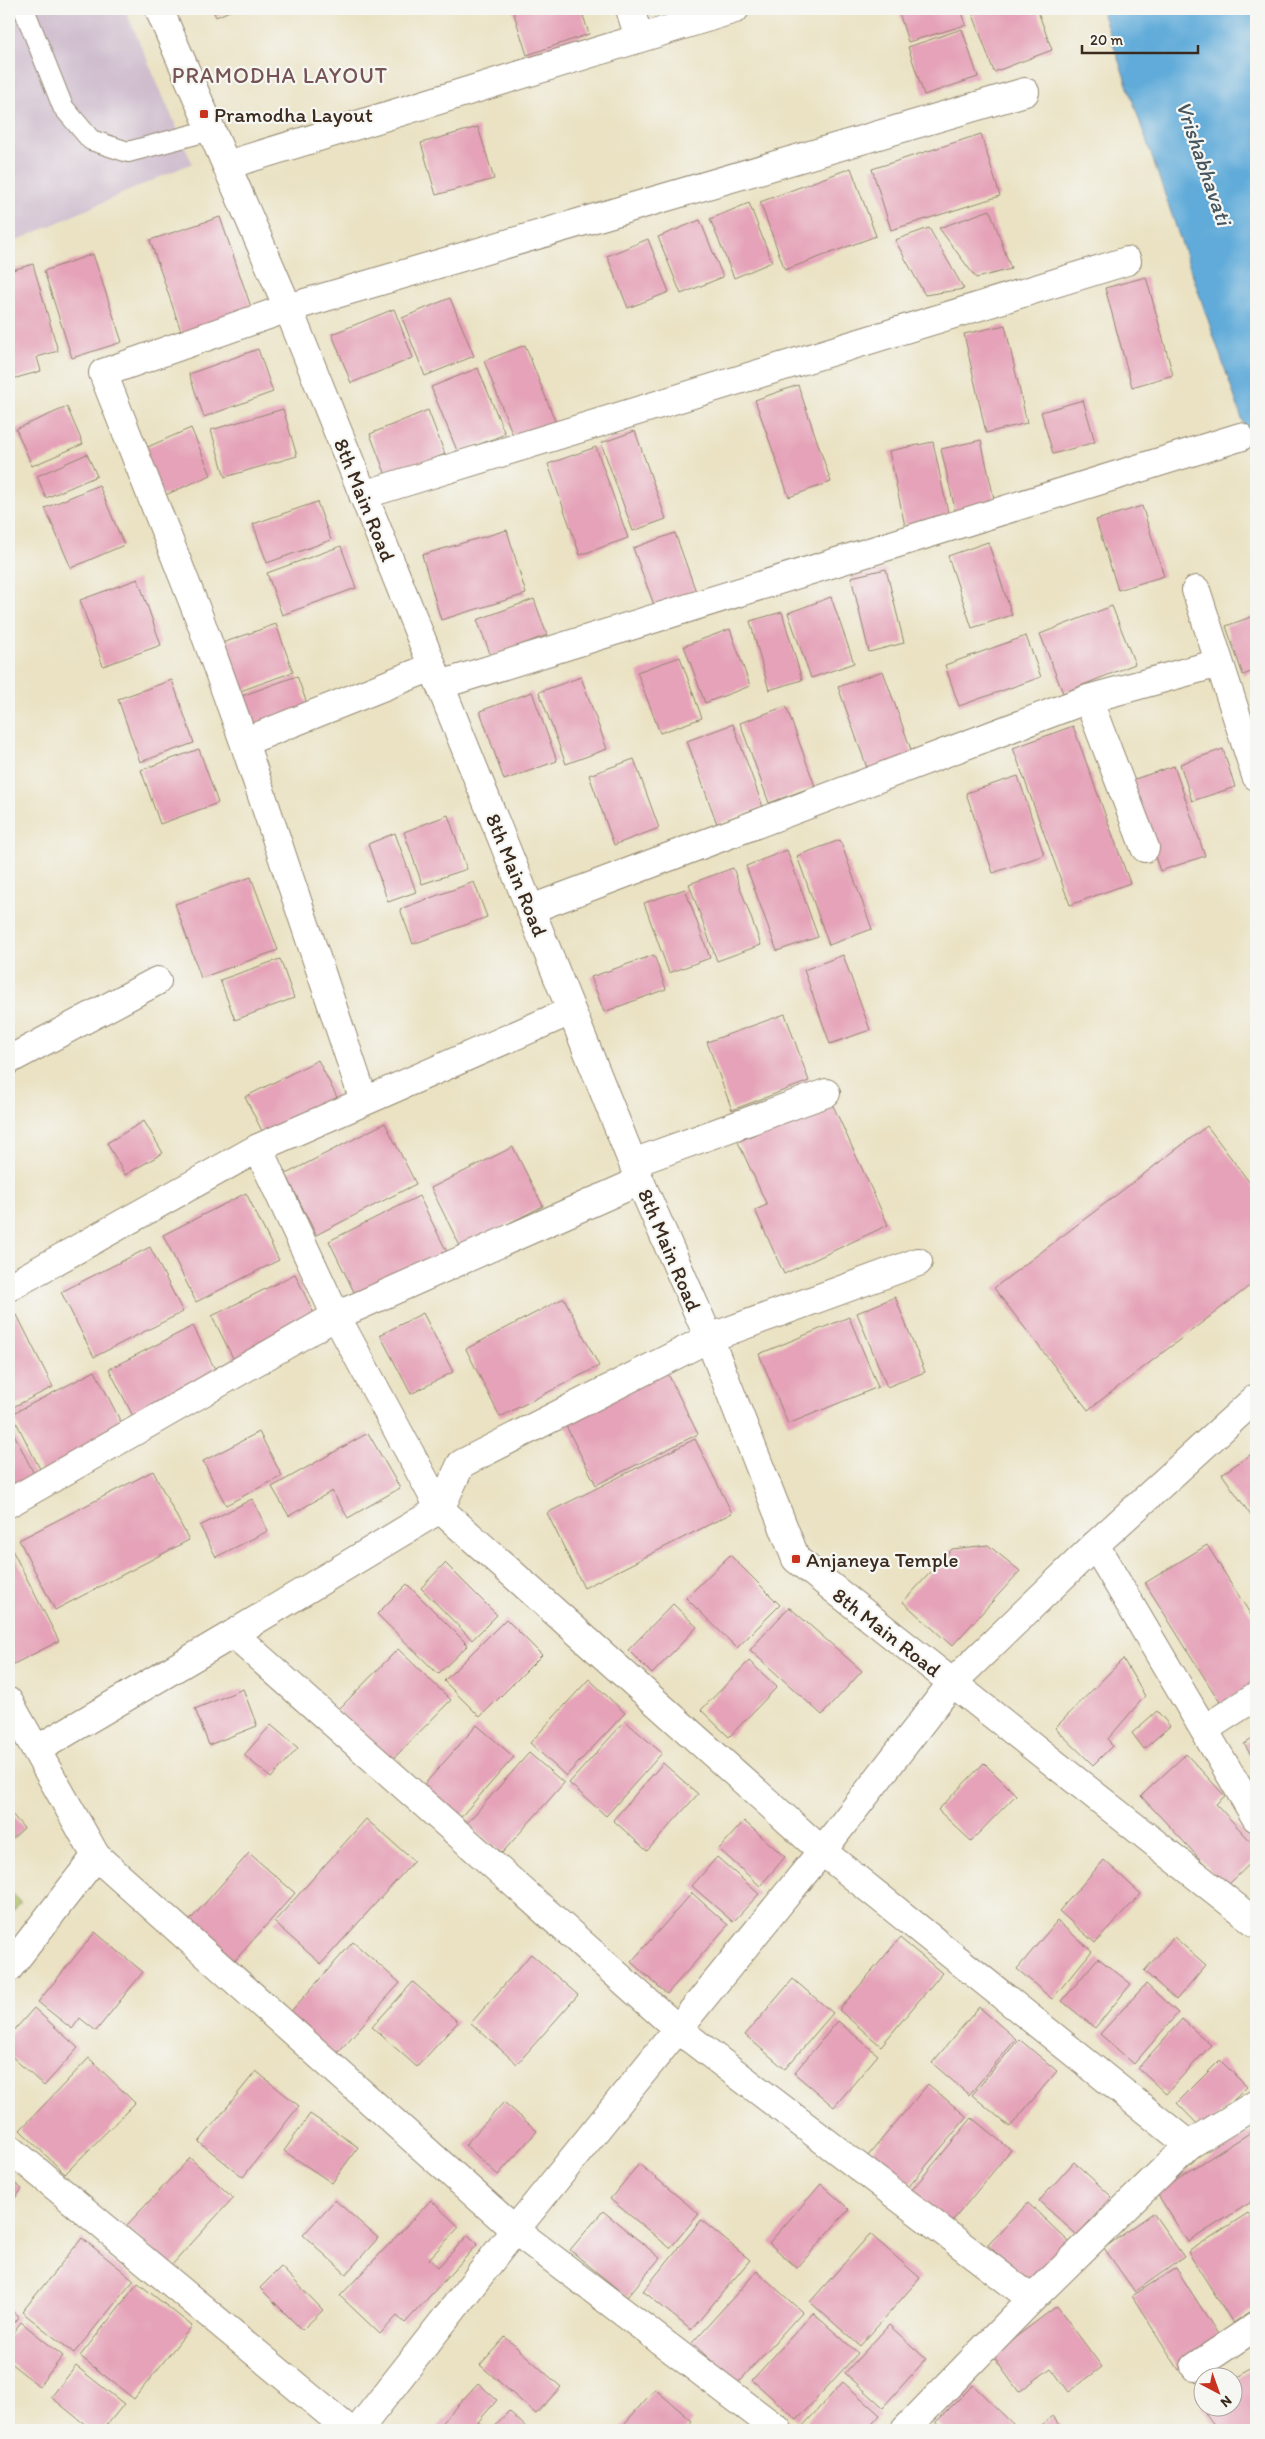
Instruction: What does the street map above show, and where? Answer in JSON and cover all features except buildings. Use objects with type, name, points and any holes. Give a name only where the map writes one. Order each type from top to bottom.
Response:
[{"type":"street","name":"8th Main Road","points":[[159,9],[288,308],[571,1011],[637,1172],[709,1338],[796,1560],[1256,1923]]},
{"type":"street","points":[[630,9],[640,38]]},
{"type":"street","points":[[227,165],[735,9]]},
{"type":"street","points":[[364,1101],[244,742],[199,617],[103,373],[288,308],[1026,92]]},
{"type":"street","points":[[364,495],[1127,261]]},
{"type":"street","points":[[244,742],[436,676],[1240,437]]},
{"type":"street","points":[[1196,590],[1256,776]]},
{"type":"street","points":[[531,909],[1088,699],[1219,663]]},
{"type":"street","points":[[1088,699],[1145,848]]},
{"type":"street","points":[[9,1060],[157,981]]},
{"type":"street","points":[[9,1287],[258,1148],[571,1011]]},
{"type":"street","points":[[9,1503],[336,1316],[637,1172],[826,1093]]},
{"type":"street","points":[[258,1148],[336,1316],[440,1509],[822,1851],[1190,2145]]},
{"type":"street","points":[[36,1750],[440,1509],[461,1464],[709,1338],[918,1262]]},
{"type":"street","points":[[358,2430],[515,2230],[679,2030],[822,1851],[952,1683],[1095,1545],[1256,1398]]},
{"type":"street","points":[[1095,1545],[1256,1818]]},
{"type":"street","points":[[233,1634],[679,2030],[1032,2299]]},
{"type":"street","points":[[1205,1729],[1256,1696]]},
{"type":"street","points":[[9,1702],[96,1856],[515,2230],[778,2430]]},
{"type":"street","points":[[9,1968],[96,1856]]},
{"type":"street","points":[[905,2430],[1032,2299],[1190,2145],[1256,2104]]},
{"type":"street","points":[[9,2148],[349,2430]]},
{"type":"street","points":[[1196,2366],[1256,2326]]},
{"type":"lane","points":[[24,9],[63,107],[91,140],[128,152],[211,130]]},
{"type":"shaded area","points":[[9,9],[125,9],[192,163],[9,244]]},
{"type":"green space","points":[[9,1890],[21,1902],[9,1917]]},
{"type":"water","name":"Vrishabhavati","points":[[1101,9],[1256,9],[1256,462],[1237,404]]},
{"type":"place","name":"Pramodha Layout","points":[[204,114]]},
{"type":"place","name":"Anjaneya Temple","points":[[796,1559]]},
{"type":"district","name":"PRAMODHA LAYOUT","points":[[280,75]]}]
